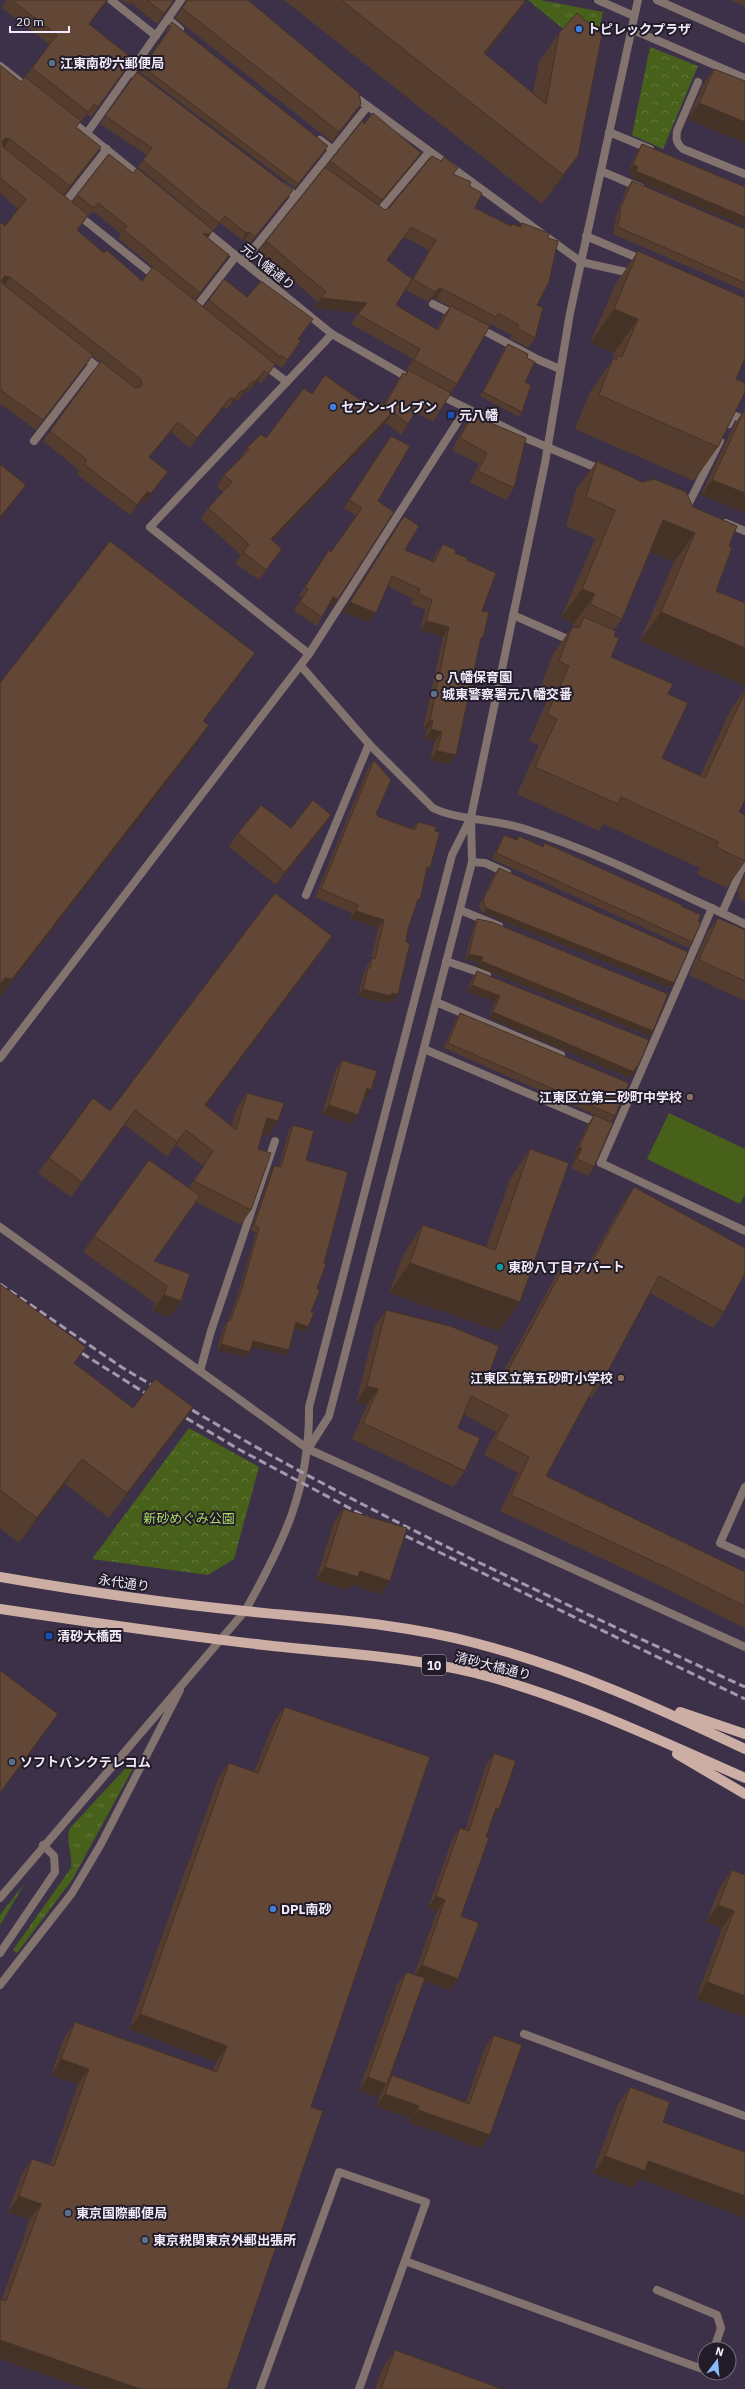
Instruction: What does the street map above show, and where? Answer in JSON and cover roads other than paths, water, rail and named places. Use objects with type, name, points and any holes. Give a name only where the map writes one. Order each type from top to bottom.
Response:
[{"type":"main road","name":"永代通り","points":[[0,1577],[70,1589],[245,1611]]},
{"type":"main road","name":"10","points":[[0,1609],[219,1640]]},
{"type":"main road","name":"清砂大橋通り","points":[[245,1611],[366,1622],[473,1642],[558,1667],[639,1699],[745,1749]]},
{"type":"main road","name":"清砂大橋通り","points":[[219,1640],[402,1660],[473,1673],[549,1694],[640,1731],[745,1778]]},
{"type":"main road","points":[[639,1699],[745,1734]]},
{"type":"main road","points":[[640,1731],[745,1794]]},
{"type":"street","points":[[111,0],[156,36]]},
{"type":"street","points":[[87,133],[181,0]]},
{"type":"street","points":[[598,0],[634,16]]},
{"type":"street","points":[[308,1449],[329,1416],[472,862],[471,817],[547,448],[560,369],[586,236],[638,0]]},
{"type":"street","points":[[657,0],[745,39]]},
{"type":"street","points":[[168,19],[186,34]]},
{"type":"street","points":[[631,29],[745,78]]},
{"type":"street","points":[[0,66],[37,95]]},
{"type":"street","points":[[131,72],[150,87]]},
{"type":"street","points":[[698,82],[677,131],[678,144],[682,149],[745,174]]},
{"type":"street","points":[[349,92],[367,107],[581,262],[646,277]]},
{"type":"street","points":[[243,262],[296,196],[320,172],[333,150],[367,107]]},
{"type":"street","points":[[62,114],[148,183]]},
{"type":"street","points":[[609,132],[662,154]]},
{"type":"street","points":[[314,136],[333,150]]},
{"type":"street","points":[[107,149],[61,202],[165,285]]},
{"type":"street","points":[[372,211],[378,215],[429,152]]},
{"type":"street","points":[[601,171],[646,190]]},
{"type":"street","points":[[277,182],[296,196]]},
{"type":"street","name":"元八幡通り","points":[[195,222],[332,334],[419,384]]},
{"type":"street","points":[[586,236],[654,264]]},
{"type":"street","points":[[195,309],[236,256]]},
{"type":"street","points":[[433,304],[560,369]]},
{"type":"street","points":[[309,654],[150,527],[332,334]]},
{"type":"street","points":[[75,350],[112,379]]},
{"type":"street","points":[[256,358],[287,382]]},
{"type":"street","points":[[34,442],[93,364]]},
{"type":"street","points":[[432,391],[466,410],[547,448],[611,474]]},
{"type":"street","points":[[1,1053],[301,666],[466,410]]},
{"type":"street","points":[[687,507],[732,415],[745,420]]},
{"type":"street","points":[[716,519],[745,531]]},
{"type":"street","points":[[513,615],[582,645]]},
{"type":"street","points":[[301,666],[369,744],[433,808],[446,814],[471,817],[521,827],[565,844],[712,908],[745,924]]},
{"type":"street","points":[[306,895],[369,744]]},
{"type":"street","points":[[0,1898],[245,1611],[274,1561],[288,1528],[308,1449],[309,1407],[452,855],[471,817]]},
{"type":"street","points":[[722,913],[745,861]]},
{"type":"street","points":[[472,862],[485,863],[512,875]]},
{"type":"street","points":[[712,908],[689,953],[670,996],[632,1085],[616,1130],[601,1163],[745,1230]]},
{"type":"street","points":[[460,910],[507,929]]},
{"type":"street","points":[[446,961],[492,978]]},
{"type":"street","points":[[436,1002],[566,1057]]},
{"type":"street","points":[[424,1049],[616,1130]]},
{"type":"street","points":[[200,1371],[211,1331],[275,1141]]},
{"type":"street","points":[[0,1227],[308,1449],[745,1647]]},
{"type":"street","points":[[745,1487],[720,1542],[745,1554]]},
{"type":"street","points":[[0,1985],[72,1893],[101,1844],[185,1680]]},
{"type":"street","points":[[0,1953],[55,1872],[54,1856],[43,1846]]},
{"type":"street","points":[[524,2034],[745,2116]]},
{"type":"street","points":[[260,2389],[339,2172],[426,2202],[359,2389]]},
{"type":"street","points":[[405,2261],[697,2367]]},
{"type":"street","points":[[657,2290],[717,2315],[721,2328],[717,2341]]},
{"type":"railway","points":[[0,1284],[123,1368],[160,1390]]},
{"type":"railway","points":[[72,1347],[153,1398]]},
{"type":"railway","points":[[182,1404],[250,1444],[389,1518],[530,1587],[745,1687]]},
{"type":"railway","points":[[176,1412],[240,1450],[372,1520]]},
{"type":"railway","points":[[395,1531],[745,1699]]},
{"type":"place","name":"トピレックプラザ","points":[[579,29]]},
{"type":"place","name":"江東南砂六郵便局","points":[[52,63]]},
{"type":"place","name":"セブン-イレブン","points":[[333,407]]},
{"type":"place","name":"元八幡","points":[[451,415]]},
{"type":"place","name":"八幡保育園","points":[[439,677]]},
{"type":"place","name":"城東警察署元八幡交番","points":[[434,694]]},
{"type":"place","name":"江東区立第二砂町中学校","points":[[690,1097]]},
{"type":"place","name":"東砂八丁目アパート","points":[[500,1267]]},
{"type":"place","name":"江東区立第五砂町小学校","points":[[621,1378]]},
{"type":"place","name":"清砂大橋西","points":[[49,1636]]},
{"type":"place","name":"ソフトバンクテレコム","points":[[12,1762]]},
{"type":"place","name":"DPL南砂","points":[[273,1909]]},
{"type":"place","name":"東京国際郵便局","points":[[68,2213]]},
{"type":"place","name":"東京税関東京外郵出張所","points":[[145,2240]]},
{"type":"park label","name":"新砂めぐみ公園","points":[[189,1518]]}]
